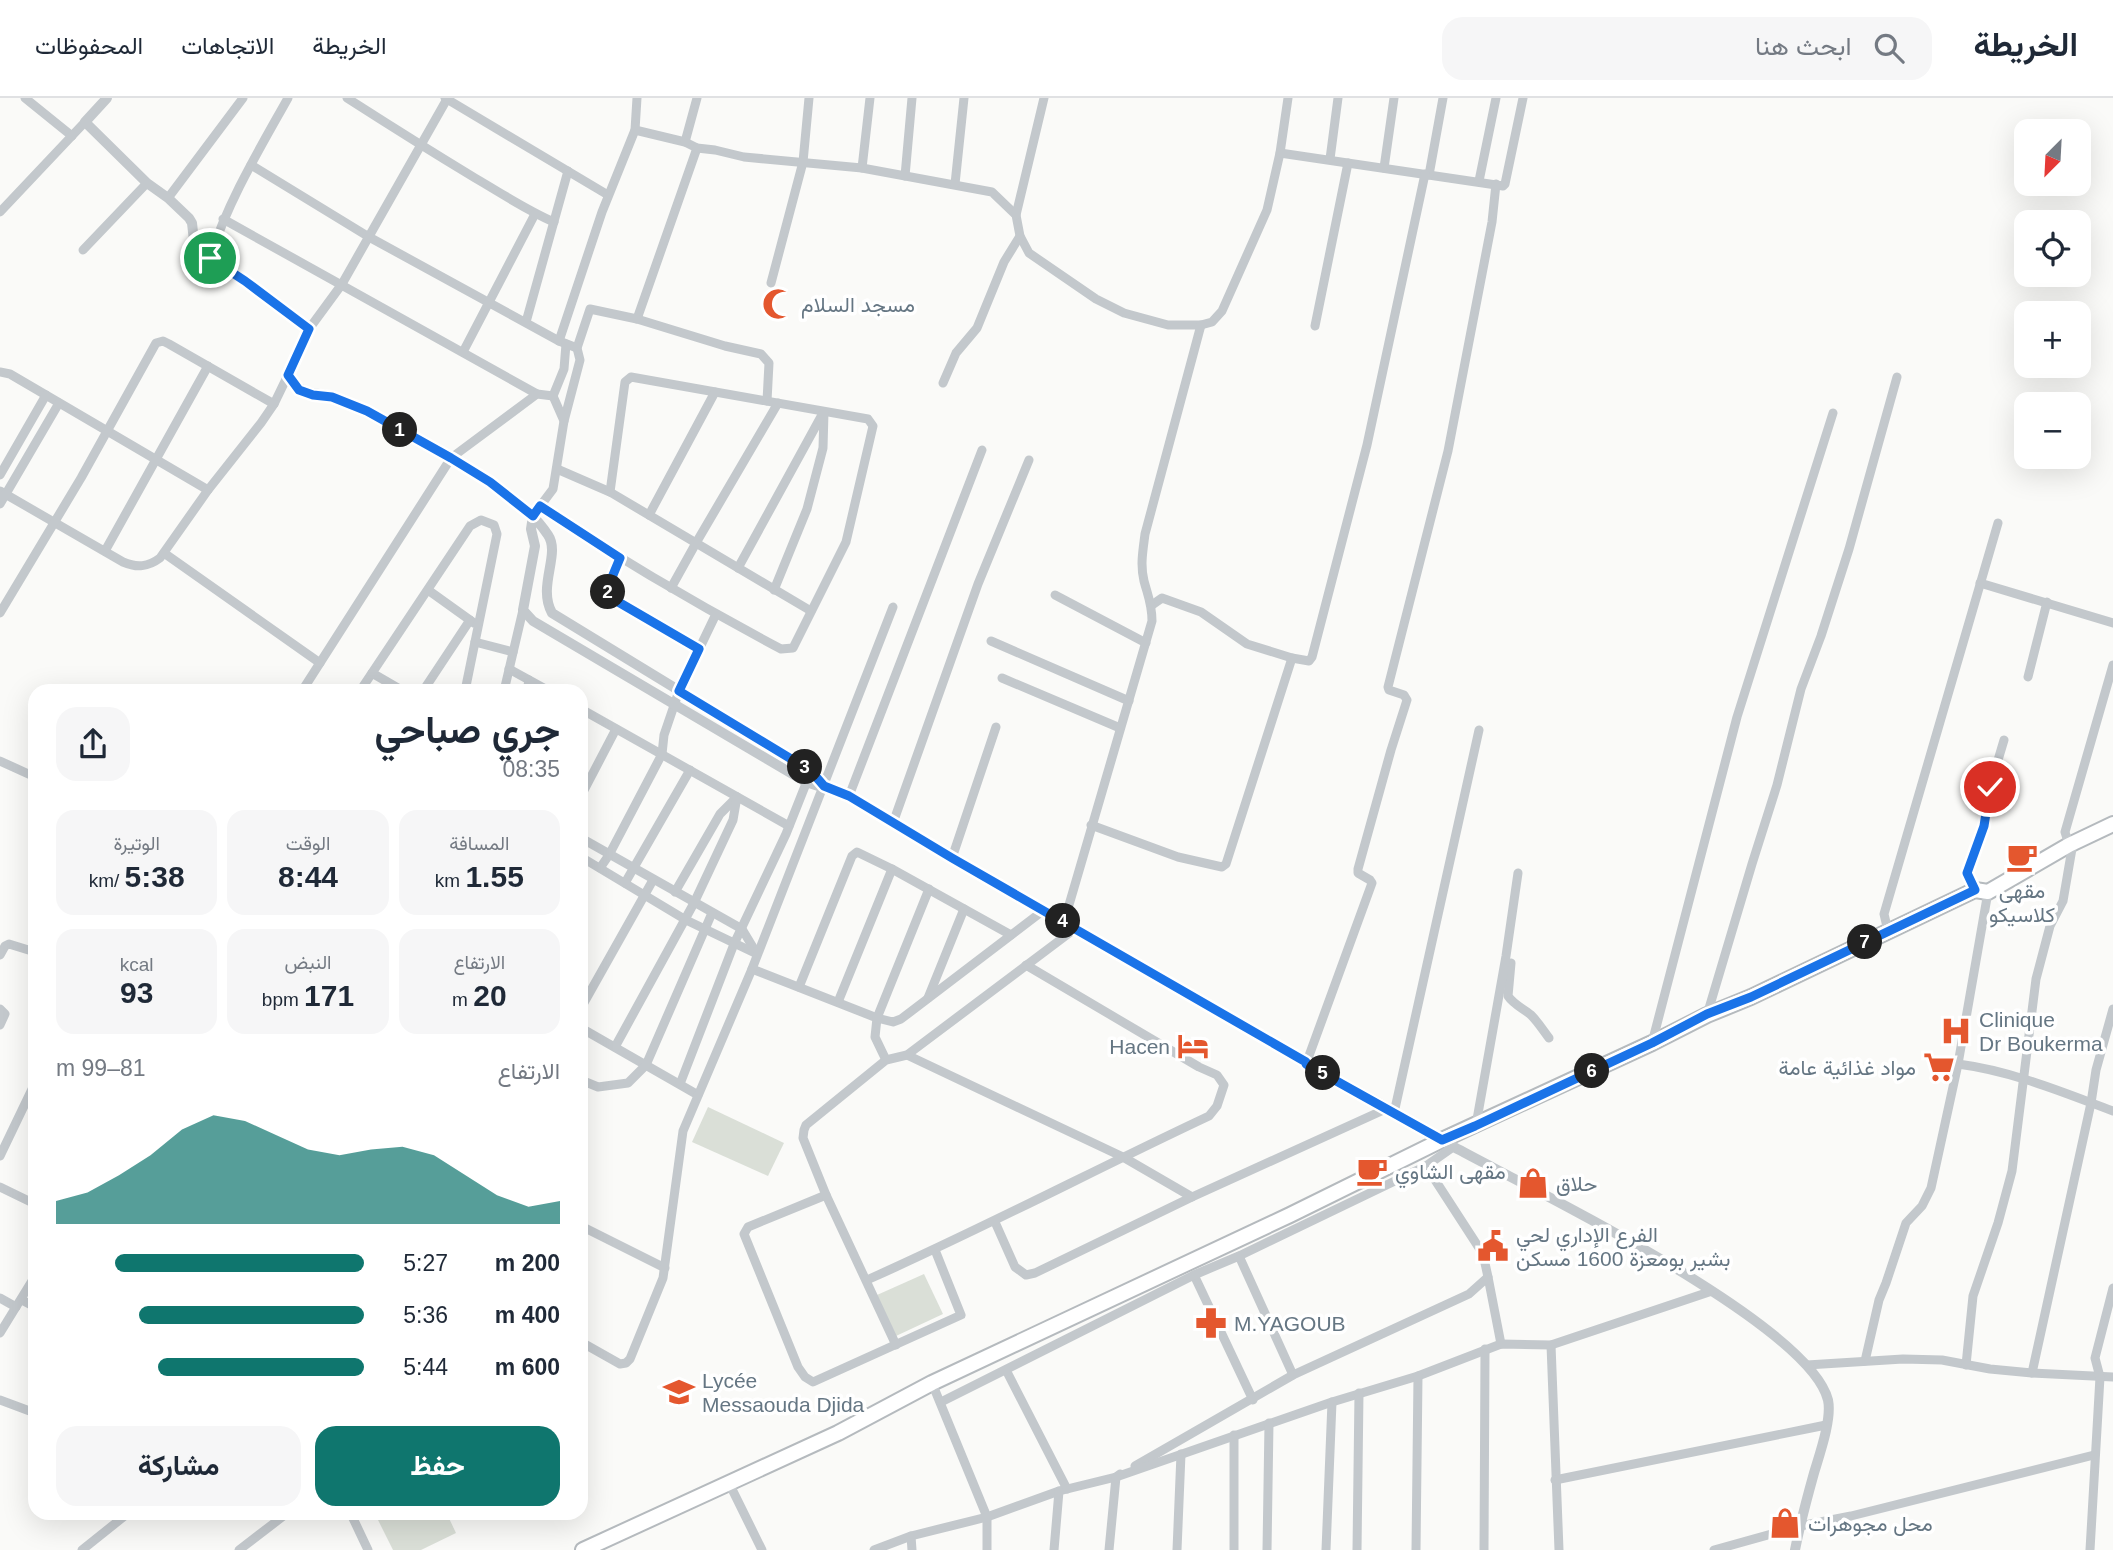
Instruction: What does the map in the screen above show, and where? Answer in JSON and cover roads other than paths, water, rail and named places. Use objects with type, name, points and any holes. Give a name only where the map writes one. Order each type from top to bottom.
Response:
[{"type":"main road","points":[[583,1550],[838,1433],[932,1383],[1448,1144],[1475,1126],[1652,1043],[1707,1014],[1751,997],[1981,891],[2113,824]]},
{"type":"street","points":[[25,98],[72,136]]},
{"type":"street","points":[[0,212],[107,98]]},
{"type":"street","points":[[168,198],[243,98]]},
{"type":"street","points":[[210,258],[223,219],[288,98]]},
{"type":"street","points":[[347,98],[535,214],[554,222]]},
{"type":"street","points":[[3,493],[123,562],[136,566],[149,565],[160,558],[274,404],[309,329],[342,284],[446,98],[608,195]]},
{"type":"street","points":[[564,421],[553,397],[564,369],[562,343],[569,305],[608,195],[635,130],[637,98]]},
{"type":"street","points":[[685,142],[697,98]]},
{"type":"street","points":[[771,283],[803,162],[809,98]]},
{"type":"street","points":[[862,168],[870,98]]},
{"type":"street","points":[[905,176],[912,98]]},
{"type":"street","points":[[955,184],[964,98]]},
{"type":"street","points":[[1044,98],[1016,215],[1020,236],[1029,253],[1096,299],[1124,313],[1168,325],[1201,326],[1212,322],[1222,311],[1267,209],[1280,153],[1288,98]]},
{"type":"street","points":[[1330,159],[1338,98]]},
{"type":"street","points":[[1384,168],[1394,98]]},
{"type":"street","points":[[1152,605],[1162,598],[1201,612],[1247,644],[1292,658],[1309,661],[1312,657],[1367,445],[1443,98]]},
{"type":"street","points":[[1479,181],[1496,98]]},
{"type":"street","points":[[1280,153],[1503,186],[1523,98]]},
{"type":"street","points":[[85,122],[192,223],[195,246],[309,329]]},
{"type":"street","points":[[635,130],[685,142],[697,148],[744,157],[862,168],[992,192],[1016,215]]},
{"type":"street","points":[[637,319],[697,148]]},
{"type":"street","points":[[1315,326],[1348,163]]},
{"type":"street","points":[[251,165],[369,237],[562,343],[577,348]]},
{"type":"street","points":[[526,323],[568,171]]},
{"type":"street","points":[[83,250],[147,183]]},
{"type":"street","points":[[1306,1064],[1370,893],[1372,883],[1358,873],[1358,869],[1407,700],[1404,695],[1389,690],[1388,687],[1448,451],[1492,222],[1496,184]]},
{"type":"street","points":[[463,352],[535,214]]},
{"type":"street","points":[[223,219],[537,394],[553,397]]},
{"type":"street","points":[[943,383],[956,353],[977,328],[1004,262],[1020,236]]},
{"type":"street","points":[[506,684],[535,546],[531,529],[536,511],[553,489],[564,421],[580,359],[577,348],[590,309],[637,319],[761,354],[769,363],[766,401]]},
{"type":"street","points":[[1064,922],[1152,621],[1152,605],[1144,581],[1142,563],[1145,534],[1201,326]]},
{"type":"street","points":[[0,613],[156,343],[166,342],[274,404]]},
{"type":"street","points":[[106,551],[208,366]]},
{"type":"street","points":[[0,372],[10,374],[208,490]]},
{"type":"street","points":[[288,375],[299,390],[332,397],[367,411],[451,458],[536,511],[781,649],[793,648],[846,542],[873,426],[868,419],[631,377],[625,382],[610,492]]},
{"type":"street","points":[[1707,1014],[1777,785],[1801,689],[1849,549],[1897,377]]},
{"type":"street","points":[[649,515],[715,392]]},
{"type":"street","points":[[306,684],[451,458],[537,394]]},
{"type":"street","points":[[0,475],[46,395]]},
{"type":"street","points":[[0,504],[3,493],[59,402]]},
{"type":"street","points":[[671,588],[778,403]]},
{"type":"street","points":[[738,568],[824,412]]},
{"type":"street","points":[[774,590],[807,509],[823,448],[824,412]]},
{"type":"street","points":[[1652,1043],[1737,718],[1833,413]]},
{"type":"street","points":[[849,796],[982,450]]},
{"type":"street","points":[[893,823],[978,584],[1029,460]]},
{"type":"street","points":[[557,469],[610,492],[811,611]]},
{"type":"street","points":[[536,511],[551,541],[551,560],[545,593],[552,613],[679,691],[824,786],[849,796],[1306,1064],[1448,1144],[1598,1223],[1753,1318],[1807,1365],[1821,1383],[1828,1402],[1826,1425],[1796,1550]]},
{"type":"street","points":[[365,684],[470,526],[481,520],[494,525],[497,534],[474,623],[475,642],[466,684]]},
{"type":"street","points":[[1888,932],[1884,914],[1998,523]]},
{"type":"street","points":[[164,552],[320,663]]},
{"type":"street","points":[[620,558],[608,587],[608,596],[699,649]]},
{"type":"street","points":[[1980,583],[2113,623]]},
{"type":"street","points":[[428,590],[474,623]]},
{"type":"street","points":[[1055,595],[1146,643]]},
{"type":"street","points":[[2028,677],[2048,602]]},
{"type":"street","points":[[588,1346],[620,1364],[626,1363],[663,1278],[683,1131],[752,969],[893,607]]},
{"type":"street","points":[[523,610],[533,621],[674,706],[809,776]]},
{"type":"street","points":[[600,869],[662,754],[664,735],[679,691],[716,614]]},
{"type":"street","points":[[428,684],[474,623]]},
{"type":"street","points":[[991,641],[1129,701]]},
{"type":"street","points":[[475,642],[513,652]]},
{"type":"street","points":[[1091,825],[1178,857],[1222,867],[1226,864],[1292,658]]},
{"type":"street","points":[[1966,1364],[1973,1296],[1998,1223],[2012,1171],[2036,979],[2050,926],[2063,901],[2071,844],[2065,832],[2113,666]]},
{"type":"street","points":[[509,669],[537,684]]},
{"type":"street","points":[[372,673],[391,684]]},
{"type":"street","points":[[1002,678],[1120,728]]},
{"type":"street","points":[[529,684],[530,680]]},
{"type":"street","points":[[588,713],[789,826]]},
{"type":"street","points":[[952,858],[996,726]]},
{"type":"street","points":[[588,783],[616,729]]},
{"type":"street","points":[[1391,1111],[1479,730]]},
{"type":"street","points":[[1865,1361],[1879,1300],[1906,1223],[1922,1206],[1931,1188],[1958,1064],[1981,891],[1967,873],[1984,826],[1990,787],[2004,740]]},
{"type":"street","points":[[0,761],[28,774]]},
{"type":"street","points":[[625,883],[690,770]]},
{"type":"street","points":[[680,1084],[734,944],[789,826],[809,776]]},
{"type":"street","points":[[675,892],[720,814],[737,797]]},
{"type":"street","points":[[615,1047],[694,903],[733,820],[737,797]]},
{"type":"street","points":[[588,842],[742,929],[757,954]]},
{"type":"street","points":[[799,987],[852,856],[857,852],[1011,935]]},
{"type":"street","points":[[588,861],[686,919],[757,954]]},
{"type":"street","points":[[838,1002],[892,869]]},
{"type":"street","points":[[1475,1126],[1518,873]]},
{"type":"street","points":[[588,993],[653,880]]},
{"type":"street","points":[[886,1060],[875,1037],[877,1018],[929,889]]},
{"type":"street","points":[[927,999],[964,909]]},
{"type":"street","points":[[752,969],[893,1022],[901,1019],[1044,910]]},
{"type":"street","points":[[588,1083],[598,1087],[628,1083],[646,1065],[712,913]]},
{"type":"street","points":[[896,1345],[826,1195],[803,1138],[806,1125],[886,1060],[907,1055],[1076,928]]},
{"type":"street","points":[[0,956],[9,944],[28,950]]},
{"type":"street","points":[[1506,956],[1511,963],[1508,996],[1540,1025],[1549,1038]]},
{"type":"street","points":[[867,1280],[995,1222],[1209,1116],[1217,1106],[1224,1085],[1217,1075],[1026,965]]},
{"type":"street","points":[[0,1009],[5,1014],[0,1025]]},
{"type":"street","points":[[2032,1373],[2096,1070],[2113,1009]]},
{"type":"street","points":[[588,1032],[698,1095]]},
{"type":"street","points":[[907,1055],[1123,1157],[1192,1197]]},
{"type":"street","points":[[1958,1064],[2038,1082],[2113,1111]]},
{"type":"street","points":[[0,1156],[28,1098]]},
{"type":"street","points":[[995,1222],[1016,1267],[1026,1275],[1035,1273],[1192,1197],[1391,1111]]},
{"type":"street","points":[[941,1402],[1194,1275],[1426,1166],[1448,1144]]},
{"type":"street","points":[[1426,1166],[1483,1254],[1501,1344]]},
{"type":"street","points":[[0,1187],[28,1201]]},
{"type":"street","points":[[826,1195],[748,1227],[744,1234],[798,1367],[805,1377],[813,1382],[961,1315],[935,1250]]},
{"type":"street","points":[[588,1230],[665,1268]]},
{"type":"street","points":[[1238,1255],[1293,1376]]},
{"type":"street","points":[[1194,1275],[1253,1400]]},
{"type":"street","points":[[1116,1477],[1293,1376],[1469,1294],[1488,1277]]},
{"type":"street","points":[[0,1332],[28,1288]]},
{"type":"street","points":[[2090,1550],[2100,1377],[2095,1358],[2113,1288]]},
{"type":"street","points":[[874,1550],[911,1536],[987,1517],[1063,1490],[1116,1477],[1269,1423],[1418,1376],[1501,1344],[1551,1345],[1712,1291]]},
{"type":"street","points":[[0,1298],[28,1305]]},
{"type":"street","points":[[1551,1345],[1559,1550]]},
{"type":"street","points":[[1484,1550],[1485,1349]]},
{"type":"street","points":[[1807,1365],[1903,1359],[1942,1360],[2032,1373],[2113,1377]]},
{"type":"street","points":[[1006,1370],[1063,1490],[1054,1550]]},
{"type":"street","points":[[1416,1550],[1418,1376]]},
{"type":"street","points":[[932,1383],[987,1517],[986,1550]]},
{"type":"street","points":[[1357,1550],[1359,1394]]},
{"type":"street","points":[[0,1400],[28,1410]]},
{"type":"street","points":[[1326,1550],[1332,1402]]},
{"type":"street","points":[[1267,1550],[1269,1423]]},
{"type":"street","points":[[1555,1480],[1826,1425]]},
{"type":"street","points":[[1234,1435],[1234,1550]]},
{"type":"street","points":[[1177,1550],[1181,1454]]},
{"type":"street","points":[[1714,1550],[1800,1526],[1851,1516],[2094,1455]]},
{"type":"street","points":[[1109,1550],[1116,1477]]},
{"type":"street","points":[[729,1483],[762,1550]]},
{"type":"street","points":[[82,1550],[120,1520]]},
{"type":"street","points":[[239,1550],[278,1520]]},
{"type":"street","points":[[354,1520],[369,1550]]},
{"type":"street","points":[[911,1536],[912,1550]]},
{"type":"place","name":"مسجد السلام","points":[[778,304]]},
{"type":"place","name":"مقهى كلاسيكو","points":[[2022,857]]},
{"type":"place","name":"Clinique Dr Boukerma","points":[[1956,1031]]},
{"type":"place","name":"Hacen","points":[[1193,1046]]},
{"type":"place","name":"مواد غذائية عامة","points":[[1939,1067]]},
{"type":"place","name":"مقهى الشاوي","points":[[1372,1171]]},
{"type":"place","name":"حلاق","points":[[1533,1183]]},
{"type":"place","name":"الفرع الإداري لحي بشير بومعزة 1600 مسكن","points":[[1493,1246]]},
{"type":"place","name":"M.YAGOUB","points":[[1211,1323]]},
{"type":"place","name":"Lycée Messaouda Djida","points":[[679,1392]]},
{"type":"place","name":"محل مجوهرات","points":[[1785,1523]]}]
